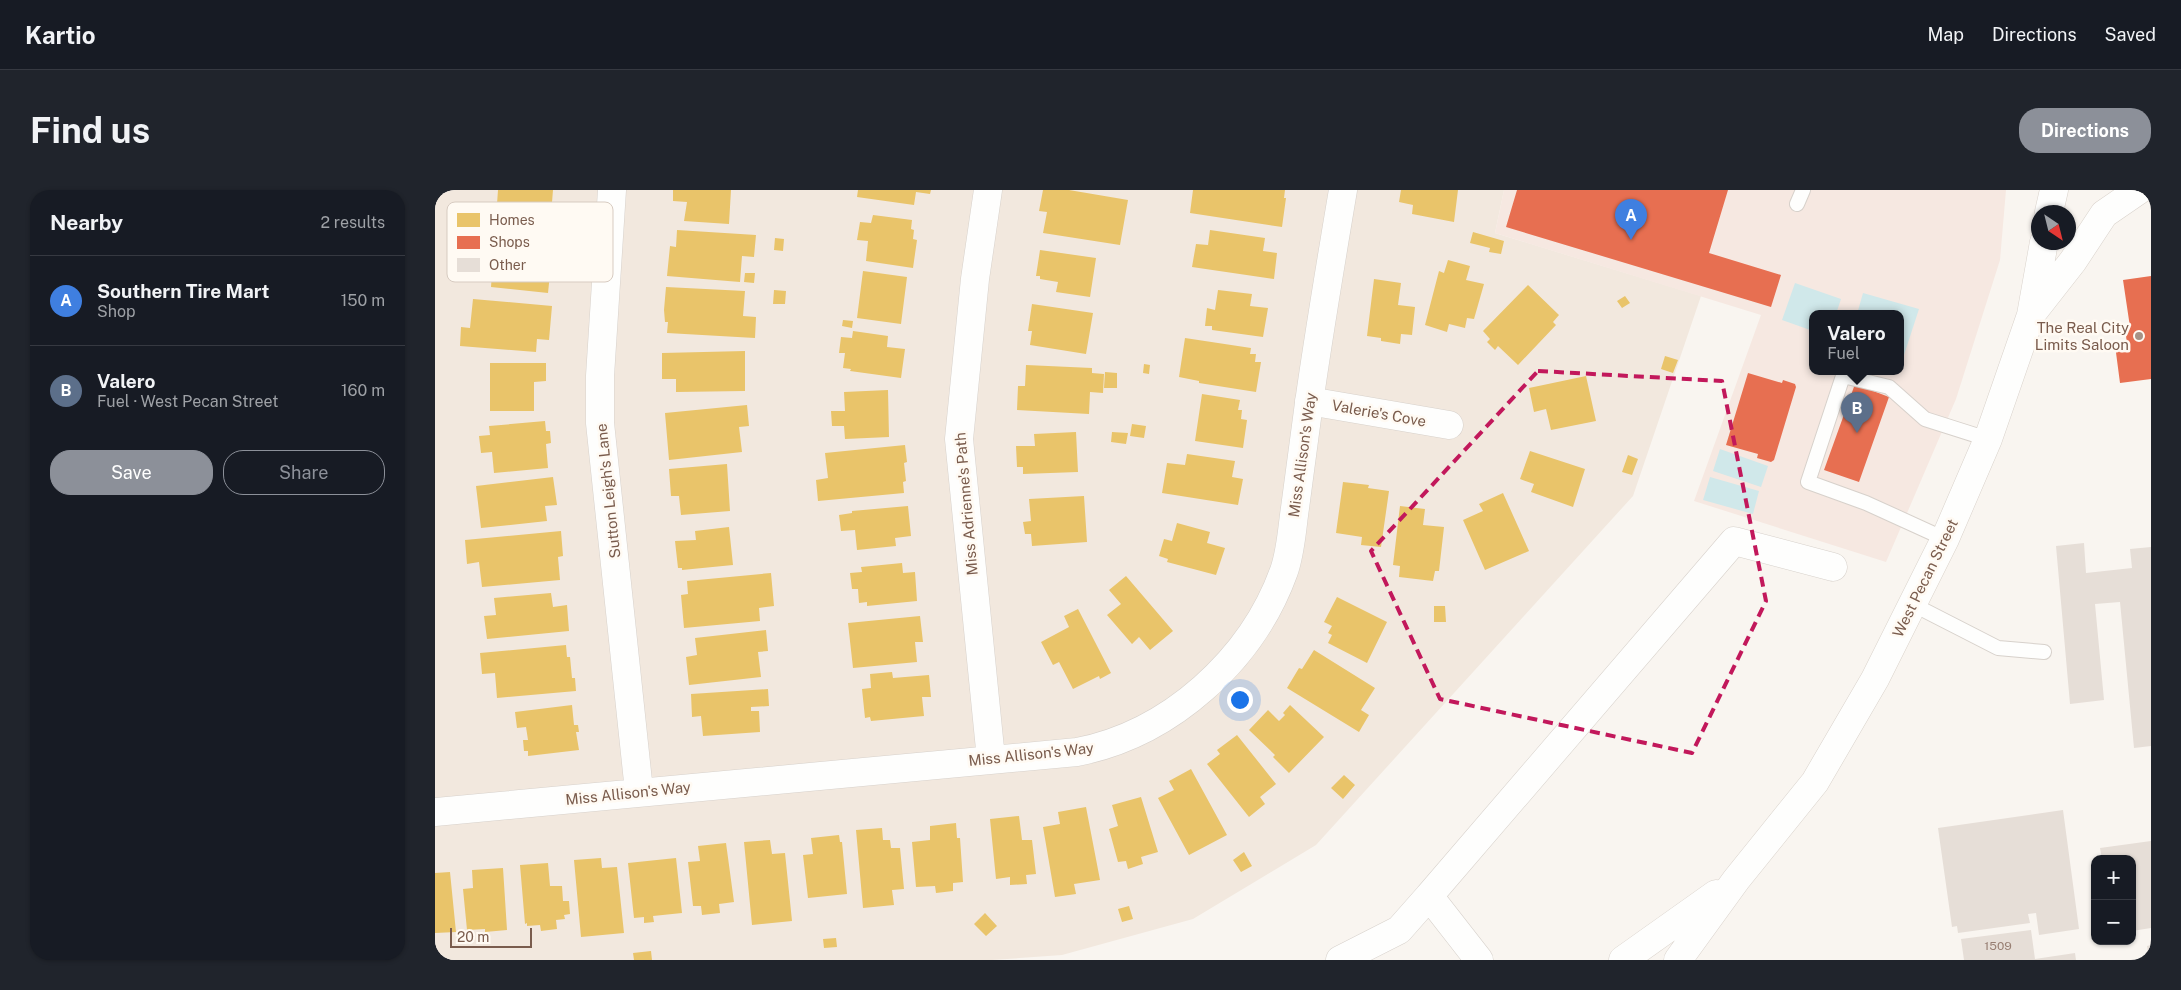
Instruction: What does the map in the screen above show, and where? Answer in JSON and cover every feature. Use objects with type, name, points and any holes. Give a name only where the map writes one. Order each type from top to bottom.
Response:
[{"type":"street","name":"Miss Adrienne's Path","points":[[988,190],[975,279],[959,438],[991,759]]},
{"type":"street","name":"Miss Allison's Way","points":[[435,812],[639,791],[1077,752],[1097,748],[1144,729],[1187,702],[1206,686],[1249,637],[1270,601],[1284,570],[1291,535],[1309,401],[1343,190]]},
{"type":"street","points":[[2051,205],[2054,190]]},
{"type":"street","points":[[2031,315],[2073,261],[2104,214],[2139,190]]},
{"type":"street","points":[[2145,190],[2151,191]]},
{"type":"street","name":"West Pecan Street","points":[[1678,960],[1736,880],[1815,782],[1875,679],[1945,539],[1988,438],[2031,315],[2043,250]]},
{"type":"street","name":"Sutton Leigh's Lane","points":[[606,282],[600,376],[600,422],[639,791]]},
{"type":"street","name":"Valerie's Cove","points":[[1309,401],[1449,425]]},
{"type":"street","points":[[1339,960],[1399,930],[1733,541],[1833,567]]},
{"type":"street","name":"West Pecan Street","points":[[1623,960],[1736,880]]},
{"type":"street","points":[[1429,896],[1479,960]]},
{"type":"lane","points":[[1797,204],[1803,190]]},
{"type":"lane","points":[[1945,539],[1866,503],[1808,482],[1843,376],[1889,387],[1925,419],[1988,438]]},
{"type":"lane","points":[[1912,604],[1998,648],[2044,652]]},
{"type":"highlighted area","points":[[1538,371],[1722,381],[1766,601],[1692,753],[1440,699],[1371,551]]},
{"type":"shaded area","points":[[435,190],[1504,190],[1495,233],[1701,296],[1633,496],[1316,845],[1193,919],[1062,955],[992,960],[435,960]]},
{"type":"shaded area","points":[[1504,190],[2006,190],[2000,260],[1956,399],[1886,562],[1694,501],[1761,315],[1495,233]]},
{"type":"water","points":[[1795,283],[1841,299],[1837,310],[1809,310],[1809,330],[1782,320]]},
{"type":"water","points":[[1863,293],[1919,309],[1904,355],[1904,310],[1858,310]]},
{"type":"water","points":[[1720,449],[1768,466],[1761,487],[1713,471]]},
{"type":"water","points":[[1710,477],[1759,491],[1753,514],[1703,500]]},
{"type":"building: Homes","points":[[498,190],[553,190],[552,202],[497,202]]},
{"type":"building: Homes","points":[[673,190],[731,190],[729,224],[684,221],[687,202],[673,201]]},
{"type":"building: Homes","points":[[858,190],[931,190],[930,194],[916,192],[914,205],[857,197]]},
{"type":"building: Homes","points":[[1043,190],[1069,190],[1128,200],[1120,245],[1043,233],[1047,212],[1039,211]]},
{"type":"building: Homes","points":[[1193,190],[1285,190],[1284,198],[1286,198],[1282,227],[1190,213]]},
{"type":"building: Homes","points":[[1401,190],[1458,190],[1454,222],[1412,214],[1413,205],[1399,202]]},
{"type":"building: Homes","points":[[873,215],[912,220],[913,239],[917,240],[913,268],[866,261],[868,241],[857,240],[860,222],[871,223]]},
{"type":"building: Homes","points":[[677,230],[756,235],[754,257],[742,256],[740,282],[667,276],[670,246],[676,247]]},
{"type":"building: Homes","points":[[1210,230],[1265,238],[1263,251],[1277,253],[1274,279],[1192,267],[1196,244],[1208,245]]},
{"type":"building: Homes","points":[[1473,232],[1504,241],[1501,254],[1489,252],[1490,248],[1470,243]]},
{"type":"building: Homes","points":[[775,238],[784,239],[783,251],[774,250]]},
{"type":"building: Homes","points":[[1040,250],[1096,258],[1090,297],[1056,292],[1058,282],[1040,279],[1040,276],[1036,276]]},
{"type":"building: Homes","points":[[1448,260],[1470,266],[1466,280],[1484,284],[1474,319],[1467,318],[1465,328],[1449,324],[1447,332],[1425,325],[1439,271],[1444,273]]},
{"type":"building: Homes","points":[[863,271],[907,277],[901,324],[857,318]]},
{"type":"building: Homes","points":[[745,273],[755,273],[754,283],[744,282]]},
{"type":"building: Homes","points":[[1374,279],[1401,283],[1398,305],[1415,307],[1412,335],[1401,334],[1400,344],[1381,341],[1381,338],[1367,336]]},
{"type":"building: Homes","points":[[491,282],[549,282],[548,293],[491,287]]},
{"type":"building: Homes","points":[[1528,285],[1559,315],[1553,322],[1556,325],[1518,365],[1498,346],[1495,350],[1487,342],[1490,339],[1483,331]]},
{"type":"building: Homes","points":[[666,287],[745,291],[743,316],[756,317],[755,338],[667,333],[668,322],[665,322],[664,310]]},
{"type":"building: Homes","points":[[774,290],[786,291],[785,304],[773,304]]},
{"type":"building: Homes","points":[[1218,290],[1252,294],[1250,306],[1268,308],[1263,337],[1212,330],[1212,326],[1205,326],[1207,308],[1215,310]]},
{"type":"building: Homes","points":[[1625,296],[1630,303],[1622,308],[1617,301]]},
{"type":"building: Homes","points":[[473,299],[552,306],[549,340],[537,339],[536,352],[460,346],[461,327],[470,328]]},
{"type":"building: Homes","points":[[1032,304],[1093,313],[1086,354],[1030,345],[1032,331],[1028,331]]},
{"type":"building: Homes","points":[[843,320],[853,321],[852,328],[842,326]]},
{"type":"building: Homes","points":[[853,331],[888,336],[887,347],[905,349],[901,378],[850,371],[851,369],[843,368],[845,353],[839,353],[841,337],[852,338]]},
{"type":"building: Homes","points":[[1185,338],[1251,348],[1250,354],[1256,354],[1255,362],[1261,362],[1256,392],[1199,383],[1199,381],[1179,377]]},
{"type":"building: Homes","points":[[745,351],[745,391],[676,392],[676,379],[662,379],[662,353]]},
{"type":"building: Homes","points":[[1665,356],[1678,360],[1673,373],[1661,369]]},
{"type":"building: Homes","points":[[490,363],[546,363],[546,381],[534,382],[534,411],[490,411]]},
{"type":"building: Homes","points":[[1144,364],[1150,365],[1149,374],[1143,373]]},
{"type":"building: Homes","points":[[1026,365],[1092,368],[1092,373],[1104,374],[1103,393],[1090,392],[1089,414],[1017,410],[1018,386],[1025,386]]},
{"type":"building: Homes","points":[[1105,372],[1117,373],[1117,388],[1104,388]]},
{"type":"building: Homes","points":[[1586,376],[1596,421],[1551,430],[1546,409],[1534,412],[1529,388]]},
{"type":"building: Homes","points":[[888,390],[889,437],[845,439],[844,426],[832,426],[831,411],[845,411],[844,392]]},
{"type":"building: Homes","points":[[1202,394],[1240,400],[1238,410],[1242,410],[1241,419],[1247,420],[1243,448],[1195,441]]},
{"type":"building: Homes","points":[[747,405],[749,426],[739,427],[742,452],[669,460],[665,413]]},
{"type":"building: Homes","points":[[545,421],[546,431],[550,431],[551,443],[546,444],[548,468],[494,473],[492,452],[481,453],[479,436],[490,435],[489,426]]},
{"type":"building: Homes","points":[[1132,424],[1146,426],[1144,438],[1130,436]]},
{"type":"building: Homes","points":[[1076,432],[1078,472],[1023,474],[1023,467],[1017,467],[1016,446],[1035,446],[1034,434]]},
{"type":"building: Homes","points":[[1112,432],[1128,433],[1126,444],[1111,442]]},
{"type":"building: Homes","points":[[905,445],[907,462],[904,463],[906,481],[903,482],[904,493],[818,501],[816,480],[828,478],[825,453]]},
{"type":"building: Homes","points":[[1530,451],[1585,469],[1573,507],[1531,492],[1534,484],[1520,479]]},
{"type":"building: Homes","points":[[1187,454],[1235,461],[1232,477],[1243,479],[1238,505],[1162,493],[1167,463],[1185,465]]},
{"type":"building: Homes","points":[[1628,455],[1638,459],[1632,475],[1622,472]]},
{"type":"building: Homes","points":[[727,464],[730,511],[681,515],[679,496],[671,496],[669,469]]},
{"type":"building: Homes","points":[[553,477],[557,505],[545,506],[547,521],[481,528],[476,486]]},
{"type":"building: Homes","points":[[1343,482],[1369,485],[1368,488],[1389,491],[1381,547],[1361,545],[1362,537],[1336,533]]},
{"type":"building: Homes","points":[[1503,493],[1529,551],[1485,570],[1463,520],[1483,511],[1479,504]]},
{"type":"building: Homes","points":[[1084,496],[1087,542],[1032,546],[1031,534],[1025,534],[1023,522],[1031,521],[1029,499]]},
{"type":"building: Homes","points":[[908,506],[911,536],[895,538],[896,546],[857,550],[855,530],[841,531],[839,515],[852,513],[852,511]]},
{"type":"building: Homes","points":[[1400,506],[1425,509],[1423,525],[1444,527],[1439,571],[1435,571],[1433,581],[1399,577],[1400,566],[1393,565]]},
{"type":"building: Homes","points":[[1177,523],[1210,532],[1207,543],[1225,548],[1216,575],[1167,562],[1168,559],[1159,556],[1164,539],[1172,541]]},
{"type":"building: Homes","points":[[729,527],[733,565],[682,570],[682,568],[678,568],[675,541],[696,540],[695,531]]},
{"type":"building: Homes","points":[[561,531],[563,556],[558,557],[560,580],[482,587],[479,562],[467,564],[465,540]]},
{"type":"building: Homes","points":[[902,563],[903,573],[915,572],[917,601],[867,606],[867,602],[859,603],[858,589],[852,589],[850,573],[862,572],[861,567]]},
{"type":"building: Homes","points":[[771,573],[774,606],[759,608],[760,621],[684,628],[681,595],[688,594],[687,581]]},
{"type":"building: Homes","points":[[1126,576],[1173,631],[1150,650],[1139,637],[1132,644],[1107,615],[1121,604],[1109,590]]},
{"type":"building: Homes","points":[[551,593],[553,607],[567,605],[569,631],[487,639],[484,616],[496,615],[494,598]]},
{"type":"building: Homes","points":[[1337,597],[1387,622],[1367,663],[1328,643],[1332,635],[1328,633],[1332,626],[1324,622]]},
{"type":"building: Homes","points":[[1434,606],[1445,606],[1446,622],[1434,622]]},
{"type":"building: Homes","points":[[1078,609],[1111,673],[1100,679],[1099,676],[1073,689],[1059,662],[1053,665],[1041,642],[1069,627],[1064,616]]},
{"type":"building: Homes","points":[[920,616],[923,642],[915,642],[917,662],[853,668],[848,623]]},
{"type":"building: Homes","points":[[766,630],[768,651],[758,652],[761,677],[689,685],[686,657],[697,655],[695,638]]},
{"type":"building: Homes","points":[[566,645],[567,657],[570,657],[572,678],[575,678],[576,691],[497,698],[495,673],[482,674],[480,653]]},
{"type":"building: Homes","points":[[1314,650],[1375,688],[1361,710],[1369,715],[1359,732],[1287,688],[1299,668],[1302,669]]},
{"type":"building: Homes","points":[[892,672],[893,678],[929,675],[931,697],[922,697],[924,716],[871,721],[870,717],[865,718],[862,689],[871,688],[870,674]]},
{"type":"building: Homes","points":[[768,689],[769,706],[751,707],[751,711],[759,711],[760,732],[703,736],[701,716],[692,717],[691,694]]},
{"type":"building: Homes","points":[[572,705],[574,725],[578,725],[579,732],[576,732],[579,750],[528,756],[528,751],[524,751],[523,740],[528,740],[526,727],[517,728],[515,712]]},
{"type":"building: Homes","points":[[1290,705],[1324,737],[1289,773],[1273,757],[1275,755],[1249,730],[1268,710],[1279,721],[1285,715],[1283,713]]},
{"type":"building: Homes","points":[[1237,735],[1276,784],[1260,797],[1265,804],[1249,817],[1207,764],[1220,754],[1217,750]]},
{"type":"building: Homes","points":[[1191,769],[1227,835],[1189,855],[1158,798],[1174,790],[1169,781]]},
{"type":"building: Homes","points":[[1344,775],[1355,785],[1343,799],[1331,788]]},
{"type":"building: Homes","points":[[1141,797],[1158,852],[1141,857],[1143,864],[1128,869],[1126,861],[1118,862],[1109,829],[1118,826],[1112,805]]},
{"type":"building: Homes","points":[[1086,807],[1100,880],[1074,884],[1076,894],[1055,897],[1043,827],[1060,824],[1058,812]]},
{"type":"building: Homes","points":[[1019,816],[1022,840],[1032,840],[1036,874],[1026,875],[1027,884],[1010,885],[1010,877],[996,879],[990,819]]},
{"type":"building: Homes","points":[[956,823],[957,838],[960,838],[963,882],[953,883],[953,891],[936,893],[935,886],[916,887],[912,842],[930,840],[930,826]]},
{"type":"building: Homes","points":[[882,828],[883,840],[890,840],[891,848],[900,848],[904,889],[892,890],[894,905],[863,908],[856,830]]},
{"type":"building: Homes","points":[[839,835],[840,842],[842,842],[847,894],[808,898],[803,855],[813,854],[811,838]]},
{"type":"building: Homes","points":[[770,840],[772,854],[785,853],[792,921],[752,925],[744,842]]},
{"type":"building: Homes","points":[[726,843],[734,902],[719,904],[720,913],[702,915],[701,906],[693,906],[688,862],[700,861],[698,846]]},
{"type":"building: Homes","points":[[1244,852],[1252,866],[1241,872],[1233,860]]},
{"type":"building: Homes","points":[[601,858],[602,868],[617,867],[624,933],[581,937],[574,860]]},
{"type":"building: Homes","points":[[676,858],[682,913],[653,916],[654,922],[644,923],[644,917],[634,918],[628,863]]},
{"type":"building: Homes","points":[[548,863],[550,886],[562,886],[563,901],[569,901],[570,914],[564,915],[565,919],[556,920],[557,929],[541,931],[540,925],[527,926],[527,923],[525,924],[520,865]]},
{"type":"building: Homes","points":[[503,868],[507,930],[485,932],[485,929],[467,930],[463,889],[473,888],[472,870]]},
{"type":"building: Homes","points":[[450,872],[456,932],[435,933],[435,873]]},
{"type":"building: Homes","points":[[1129,906],[1133,919],[1122,922],[1118,909]]},
{"type":"building: Homes","points":[[985,913],[997,926],[986,936],[974,924]]},
{"type":"building: Homes","points":[[836,938],[837,947],[824,948],[823,939]]},
{"type":"building: Homes","points":[[651,951],[652,960],[634,960],[633,953]]},
{"type":"building: Shops","points":[[1517,190],[1728,190],[1709,253],[1781,275],[1771,307],[1506,227]]},
{"type":"building: Shops","name":"The Real City Limits Saloon","points":[[2151,276],[2151,379],[2120,383],[2115,345],[2127,344],[2125,328],[2130,327],[2123,280]]},
{"type":"building: Shops","points":[[1748,373],[1782,383],[1783,380],[1795,384],[1796,387],[1774,460],[1771,462],[1757,458],[1758,454],[1726,445]]},
{"type":"building: Shops","points":[[1855,384],[1889,397],[1859,482],[1824,470]]},
{"type":"building: Other","points":[[2084,543],[2086,573],[2132,568],[2130,549],[2151,547],[2151,746],[2134,748],[2120,602],[2095,604],[2104,700],[2070,704],[2056,546]]},
{"type":"building: Other","points":[[2063,810],[2079,929],[2039,935],[2036,913],[2028,914],[2030,923],[1958,933],[1957,926],[1952,927],[1938,828]]},
{"type":"building: Other","points":[[2151,841],[2151,928],[2136,930],[2136,855],[2101,855],[2100,848]]},
{"type":"building: Other","points":[[2031,930],[2035,959],[2075,953],[2076,960],[1964,960],[1961,939]]},
{"type":"building: Other","points":[[2151,945],[2151,960],[2149,960],[2147,946]]},
{"type":"place","name":"Southern Tire Mart","points":[[1631,240]]},
{"type":"place","name":"The Real City Limits Saloon","points":[[2139,336]]},
{"type":"place","name":"Valero","points":[[1857,433]]}]
